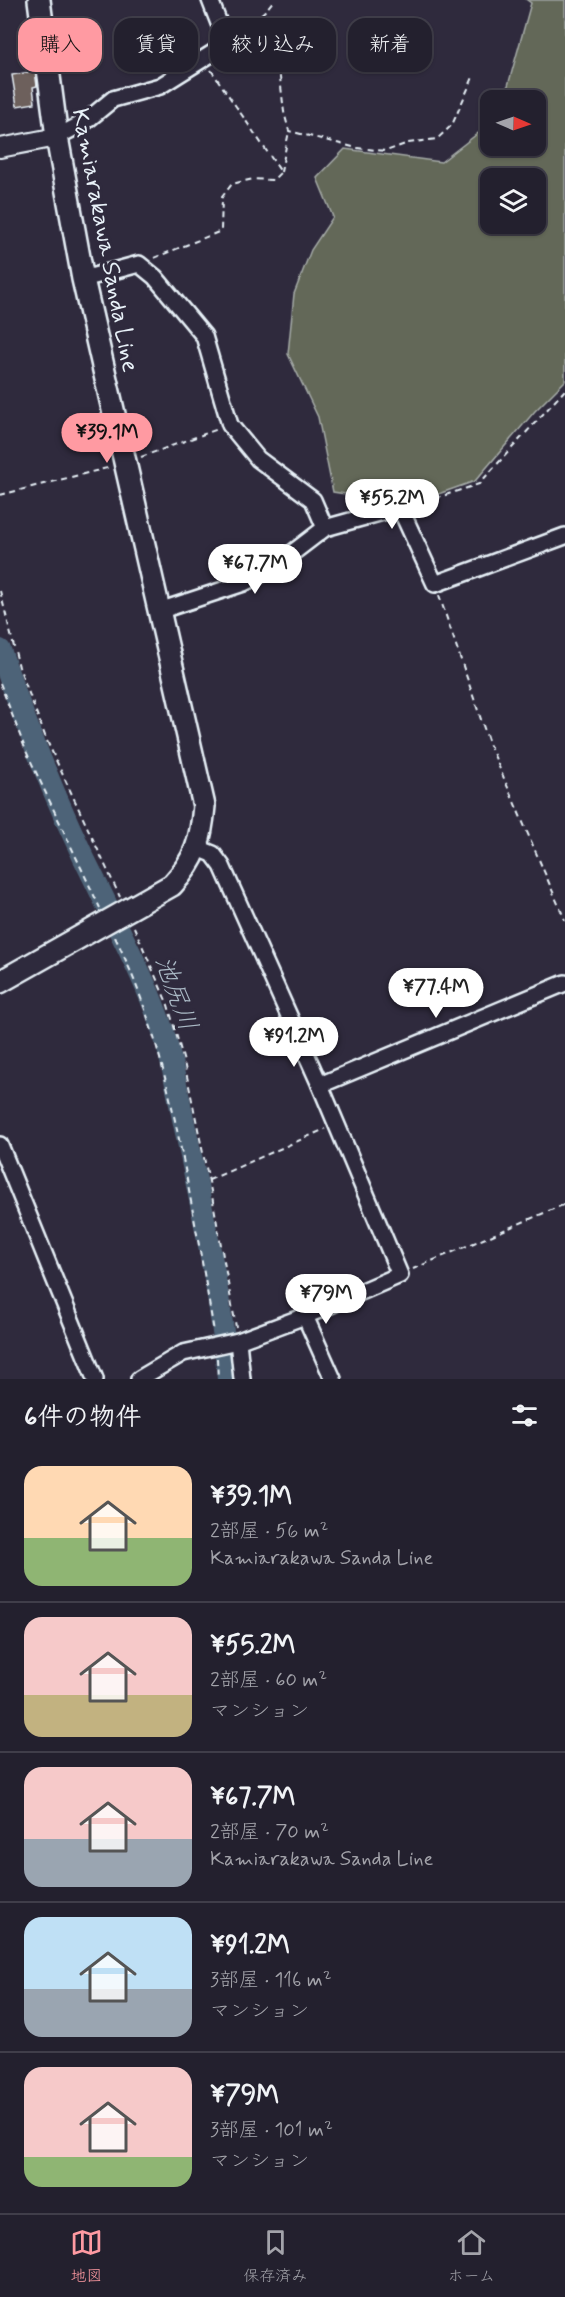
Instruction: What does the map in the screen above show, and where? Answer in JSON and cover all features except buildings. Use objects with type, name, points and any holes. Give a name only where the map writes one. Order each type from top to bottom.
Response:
[{"type":"main road","name":"Kamiarakawa Sanda Line","points":[[0,982],[171,885],[187,868],[198,848],[204,806],[201,784],[83,279],[57,137],[39,0]]},
{"type":"street","points":[[210,0],[217,18]]},
{"type":"street","points":[[0,148],[57,137],[84,122],[113,99],[160,86],[210,56]]},
{"type":"street","points":[[83,279],[139,264],[155,277],[204,336],[230,425],[258,459],[313,500],[325,528]]},
{"type":"street","points":[[159,611],[244,583],[274,567],[325,528],[390,510],[401,510],[435,584],[565,536]]},
{"type":"street","points":[[139,1379],[183,1353],[238,1341],[305,1316],[400,1275],[337,1124],[222,866],[213,854],[198,848]]},
{"type":"street","points":[[320,1085],[565,983]]},
{"type":"street","points":[[0,1145],[95,1379]]},
{"type":"street","points":[[305,1316],[333,1379]]},
{"type":"street","points":[[238,1341],[242,1379]]},
{"type":"path","points":[[257,18],[273,0]]},
{"type":"path","points":[[204,60],[281,172]]},
{"type":"path","points":[[139,264],[221,231],[222,197],[232,184],[253,179],[273,180],[281,172],[289,131],[284,112],[279,72]]},
{"type":"path","points":[[289,131],[357,148],[386,151],[408,143],[437,139],[452,125],[474,75]]},
{"type":"path","points":[[401,510],[479,484],[565,390]]},
{"type":"path","points":[[435,584],[490,746],[565,920]]},
{"type":"path","points":[[0,591],[19,667],[47,741],[106,871],[127,911],[168,1005],[189,1083],[238,1341]]},
{"type":"path","points":[[0,683],[26,751],[128,964],[157,1043],[204,1264],[216,1347],[218,1379]]},
{"type":"path","points":[[209,1180],[337,1124]]},
{"type":"path","points":[[400,1275],[565,1204]]},
{"type":"green space","points":[[527,0],[565,0],[565,381],[535,411],[475,481],[410,504],[333,492],[318,417],[288,354],[294,294],[311,250],[333,217],[317,178],[345,149],[441,162],[480,132],[480,156],[546,156],[546,90],[507,90],[531,3]]},
{"type":"waterway","name":"池尻川","points":[[0,650],[33,741],[58,801],[142,979],[164,1035],[174,1072],[211,1257],[228,1379]]}]
